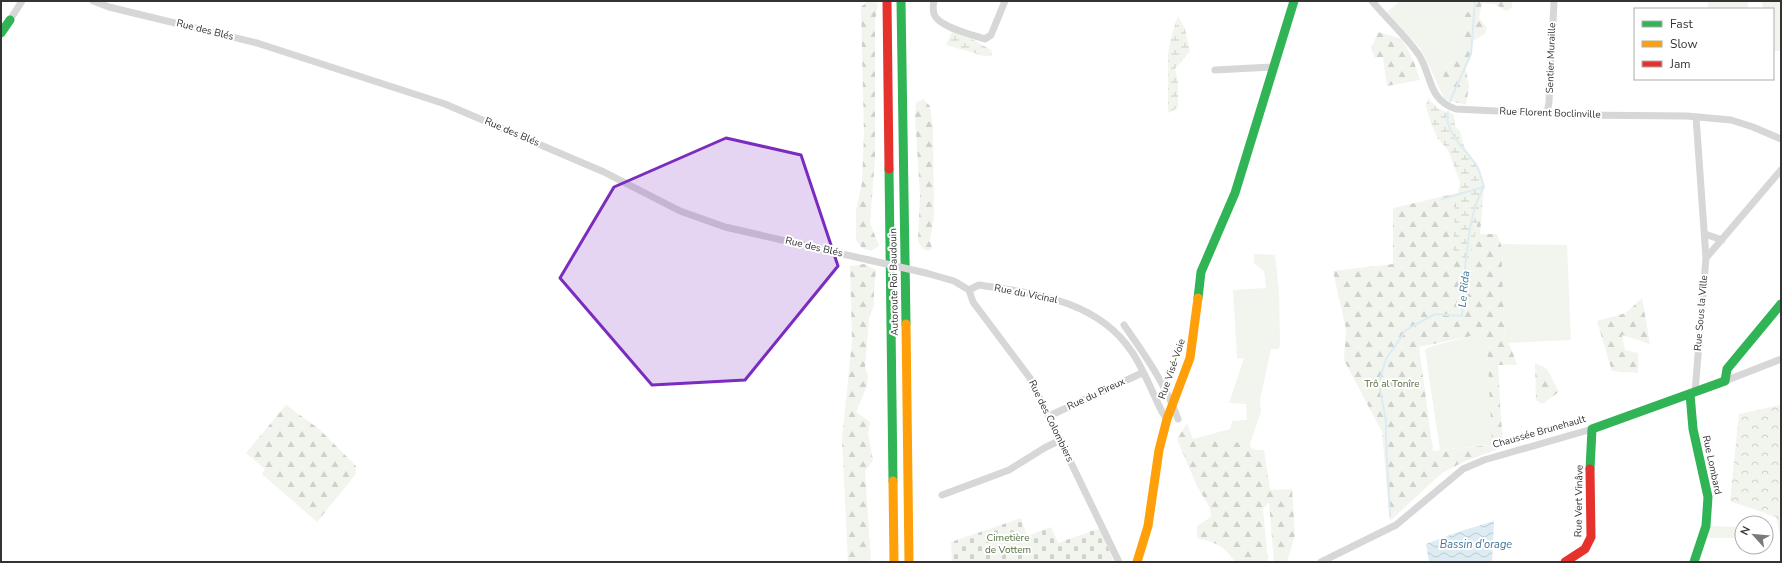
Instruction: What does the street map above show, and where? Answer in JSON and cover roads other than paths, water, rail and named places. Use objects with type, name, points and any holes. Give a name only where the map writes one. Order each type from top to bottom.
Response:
[{"type":"main road","name":"Autoroute Roi Baudouin","points":[[887,1],[894,562]]},
{"type":"main road","name":"Autoroute Roi Baudouin","points":[[901,1],[909,562]]},
{"type":"main road","name":"Rue Visé-Voie","points":[[1137,562],[1143,547],[1148,526],[1159,450],[1167,418],[1190,358],[1194,338],[1201,272],[1227,214],[1294,1]]},
{"type":"main road","points":[[1,33],[10,20]]},
{"type":"main road","points":[[1725,380],[1727,369],[1781,304]]},
{"type":"main road","name":"Chaussée Brunehault","points":[[1592,429],[1612,423],[1725,380]]},
{"type":"main road","name":"Rue Lombard","points":[[1692,393],[1693,429],[1708,497],[1706,526],[1694,562]]},
{"type":"main road","name":"Rue Vert Vinâve","points":[[1565,562],[1585,549],[1591,537],[1592,429]]},
{"type":"street","points":[[10,20],[15,1]]},
{"type":"street","points":[[10,20],[22,1]]},
{"type":"street","name":"Rue des Blés","points":[[93,1],[110,8],[257,43],[445,104],[604,172],[680,211],[725,227],[926,273],[954,281],[969,290]]},
{"type":"street","points":[[934,1],[933,13],[937,19],[950,26],[985,39],[991,35],[1005,1]]},
{"type":"street","name":"Rue Florent Boclinville","points":[[1372,1],[1419,55],[1436,95],[1448,107],[1456,109],[1547,114],[1696,117],[1731,120],[1753,126],[1781,139]]},
{"type":"street","name":"Sentier Muraille","points":[[1547,114],[1550,102],[1554,1]]},
{"type":"street","points":[[1215,70],[1272,67]]},
{"type":"street","name":"Rue Sous la Ville","points":[[1692,393],[1706,258],[1706,234],[1696,117]]},
{"type":"street","points":[[1706,258],[1781,170]]},
{"type":"street","points":[[1706,234],[1722,240]]},
{"type":"street","name":"Rue du Vicinal","points":[[969,290],[978,285],[1048,297],[1077,306],[1104,322],[1123,340],[1133,354],[1167,418]]},
{"type":"street","name":"Rue des Colombiers","points":[[969,290],[973,302],[1030,378],[1119,562]]},
{"type":"street","points":[[1124,325],[1153,367],[1172,402],[1178,419]]},
{"type":"street","name":"Chaussée Brunehault","points":[[1725,380],[1781,359]]},
{"type":"street","name":"Rue du Pireux","points":[[1049,416],[1142,372]]},
{"type":"street","name":"Chaussée Brunehault","points":[[1321,562],[1396,525],[1463,469],[1484,460],[1592,429]]},
{"type":"street","points":[[942,494],[1009,470],[1046,447],[1061,440]]},
{"type":"water","name":"Bassin d'orage","points":[[1494,521],[1492,562],[1429,562],[1426,544]]},
{"type":"waterway","name":"Le Rida","points":[[1450,101],[1471,54],[1475,1]]},
{"type":"waterway","name":"Le Rida","points":[[1390,516],[1386,421],[1379,383],[1386,359],[1406,330],[1435,314],[1462,316],[1469,232],[1473,215],[1484,187],[1477,166],[1452,133],[1447,119],[1448,112]]},
{"type":"waterway","points":[[1442,199],[1484,187]]},
{"type":"park label","name":"Trô al Tonîre","points":[[1392,384]]},
{"type":"park label","name":"Cimetière de Vottem","points":[[1008,544]]}]
